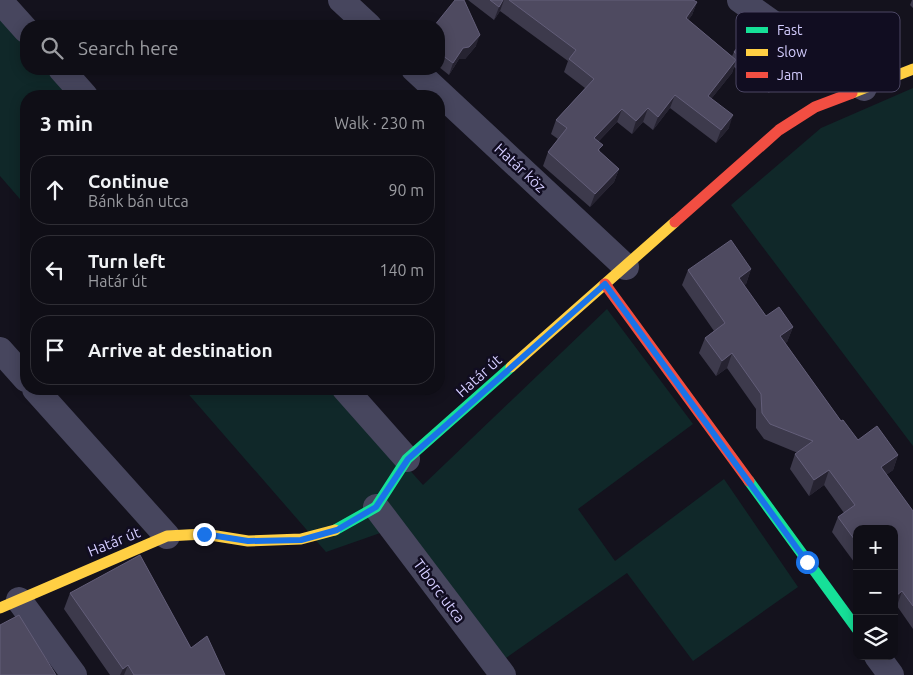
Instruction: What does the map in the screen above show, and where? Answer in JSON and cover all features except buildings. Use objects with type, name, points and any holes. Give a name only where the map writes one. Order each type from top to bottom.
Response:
[{"type":"street","points":[[341,0],[363,20]]},
{"type":"street","points":[[740,0],[757,12]]},
{"type":"street","points":[[0,1],[20,23]]},
{"type":"street","name":"Határ út","points":[[900,74],[913,69]]},
{"type":"street","points":[[66,75],[80,90]]},
{"type":"street","name":"Határ köz","points":[[420,75],[436,90]]},
{"type":"street","name":"Határ út","points":[[10,604],[91,567],[167,536],[204,534],[248,541],[301,540],[337,530],[376,507],[408,459],[779,130],[815,107],[854,92]]},
{"type":"street","name":"Határ köz","points":[[445,98],[626,267]]},
{"type":"street","points":[[605,284],[853,624]]},
{"type":"street","points":[[0,350],[20,372]]},
{"type":"street","points":[[40,395],[167,536]]},
{"type":"street","points":[[350,395],[408,459]]},
{"type":"street","name":"Tiborc utca","points":[[376,507],[503,675]]},
{"type":"street","points":[[10,604],[74,675]]},
{"type":"street","points":[[880,660],[891,675]]},
{"type":"green space","points":[[0,10],[20,33],[20,75],[58,75],[71,90],[20,90],[20,199],[0,176]]},
{"type":"green space","points":[[913,88],[913,446],[731,205],[821,128]]},
{"type":"green space","points":[[607,309],[693,424],[578,509],[615,561],[724,479],[798,587],[693,661],[627,573],[506,658],[403,525],[326,552],[189,395],[342,395],[423,485]]},
{"type":"traffic: fast","points":[[335,530],[376,507],[407,459],[511,367]]},
{"type":"traffic: fast","points":[[749,481],[853,624]]},
{"type":"traffic: slow","points":[[900,74],[913,69]]},
{"type":"traffic: slow","points":[[511,367],[675,222]]},
{"type":"traffic: slow","points":[[0,608],[167,536],[204,534],[248,541],[301,539],[335,530]]},
{"type":"traffic: jam","points":[[675,222],[779,130],[815,107],[852,93]]},
{"type":"traffic: jam","points":[[605,284],[749,481]]},
{"type":"route","points":[[204,534],[248,541],[301,540],[337,530],[376,507],[408,459],[605,284],[807,562]]}]
